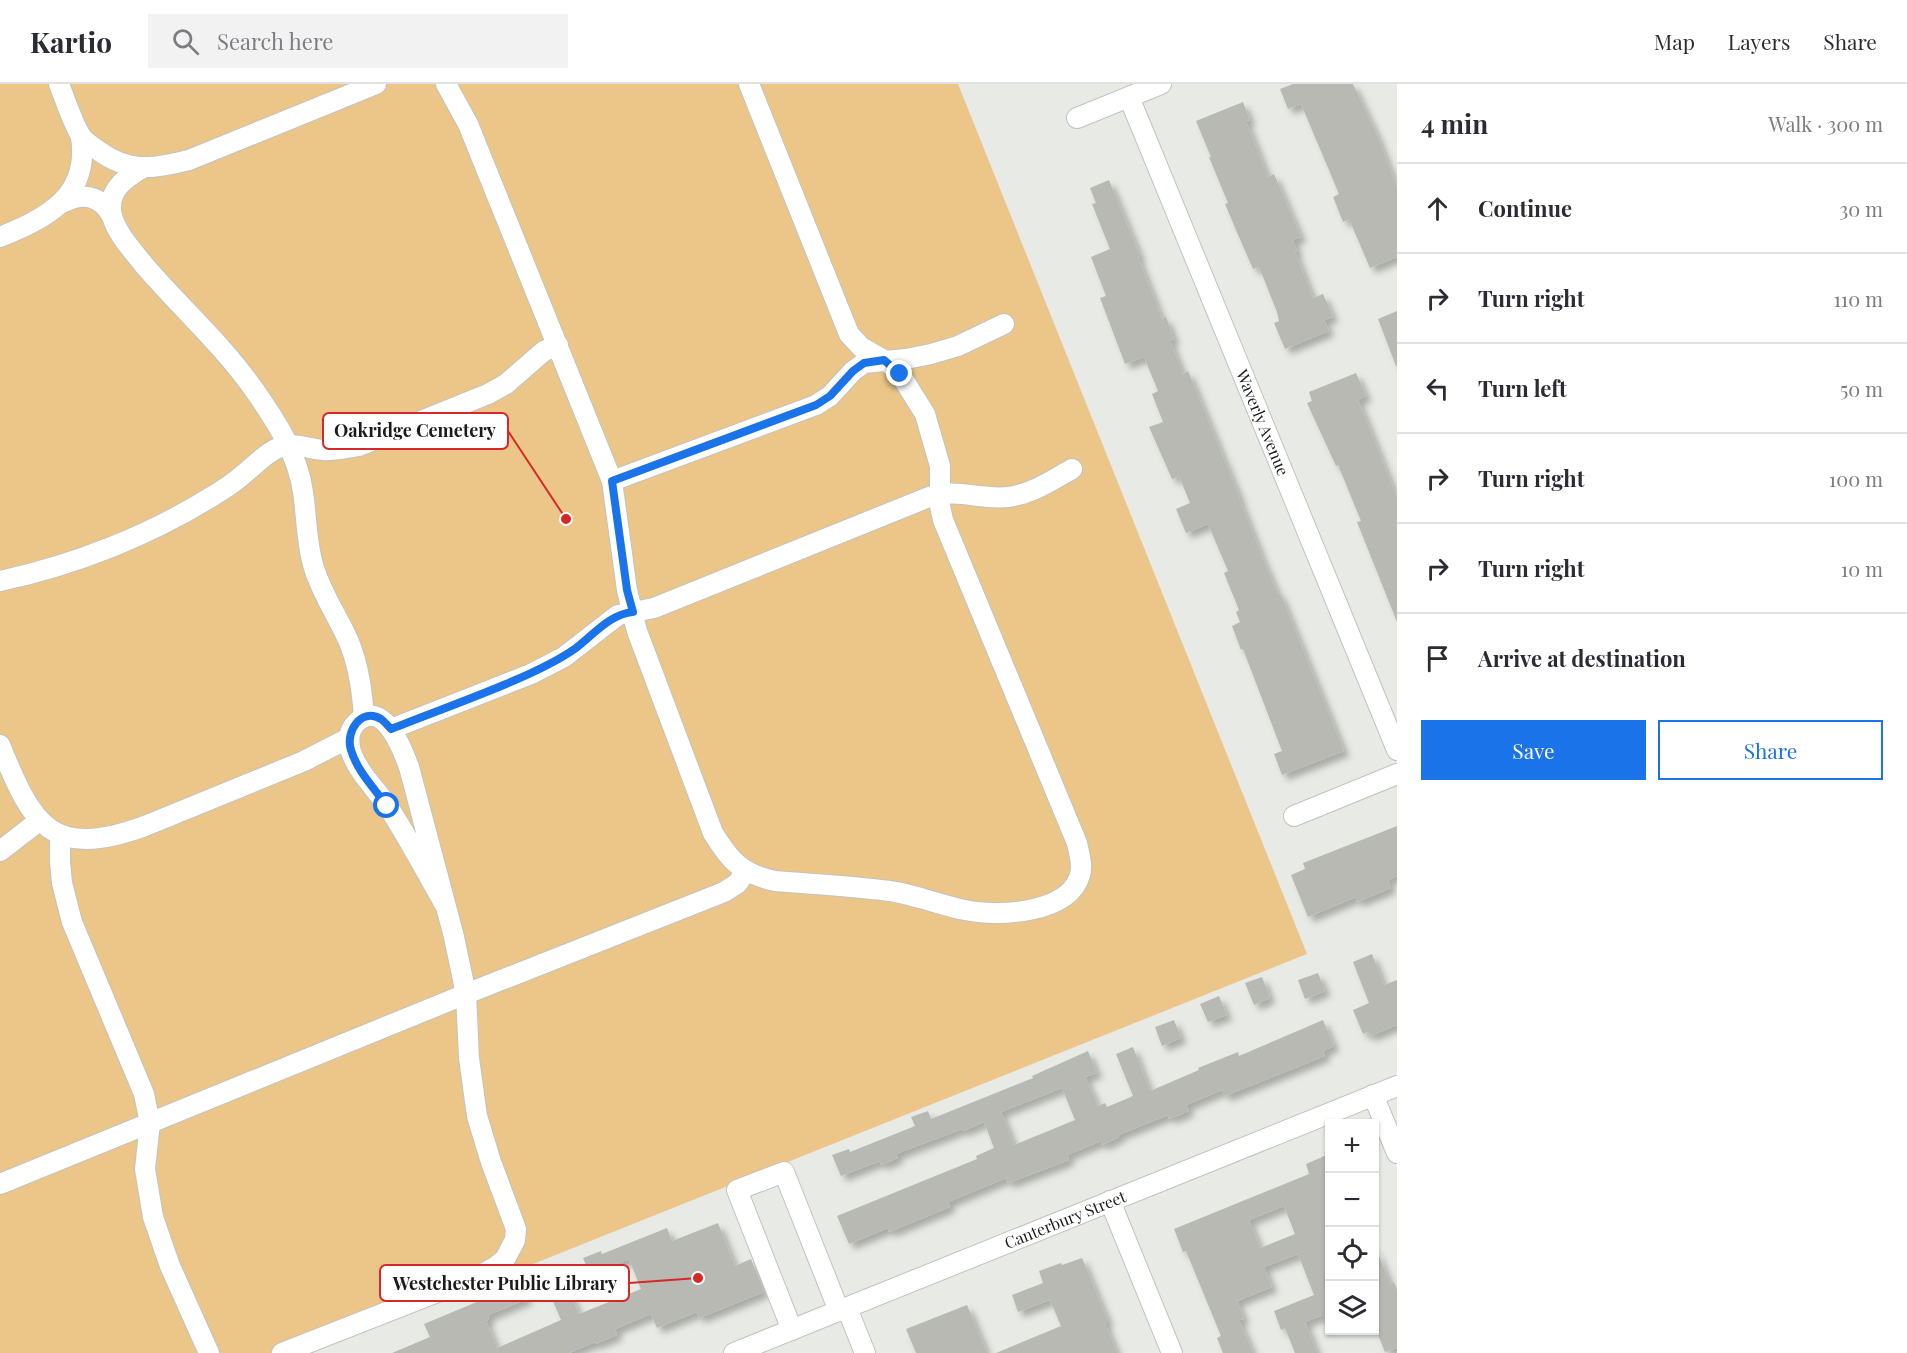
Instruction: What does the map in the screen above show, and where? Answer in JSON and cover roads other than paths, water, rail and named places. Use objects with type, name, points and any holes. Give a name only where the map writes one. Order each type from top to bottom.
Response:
[{"type":"street","points":[[0,237],[44,217],[72,191],[82,164],[83,150],[81,137],[59,84]]},
{"type":"street","points":[[81,137],[101,153],[129,166],[166,166],[189,160],[376,84]]},
{"type":"street","points":[[446,84],[468,124],[612,481],[627,590],[641,641],[713,833],[724,851],[745,871],[759,878],[775,881],[892,892],[965,910],[993,913],[1038,908],[1066,895],[1075,885],[1080,874],[1077,843],[943,520],[940,466],[925,414],[900,374],[884,360],[861,347],[849,334],[749,84]]},
{"type":"street","points":[[1077,118],[1161,84]]},
{"type":"street","name":"Waverly Avenue","points":[[1129,97],[1397,750]]},
{"type":"street","points":[[112,216],[111,200],[115,190],[122,182],[144,167]]},
{"type":"street","points":[[60,204],[84,195],[105,205],[122,236],[145,265],[248,381],[289,445],[303,490],[309,548],[314,570],[356,663],[361,684],[364,717]]},
{"type":"street","points":[[612,481],[816,405],[830,396],[853,371],[864,363],[931,354],[973,339],[1004,324]]},
{"type":"street","points":[[0,581],[66,563],[149,530],[215,494],[279,447],[299,445],[325,450],[359,446],[488,394],[506,384],[544,351],[558,345]]},
{"type":"street","points":[[391,729],[531,674],[564,657],[618,615],[654,608],[914,502],[949,492],[1008,497],[1029,492],[1072,469]]},
{"type":"street","points":[[282,1353],[481,1275],[505,1259],[515,1240],[516,1229],[477,1116],[469,1058],[466,994],[454,937],[409,767],[391,729],[381,719],[371,716],[364,717],[350,731],[350,750],[387,806],[445,905]]},
{"type":"street","points":[[0,745],[29,807],[48,830],[60,836],[75,839],[93,839],[125,834],[304,761],[349,738]]},
{"type":"street","points":[[1294,816],[1397,774]]},
{"type":"street","points":[[0,851],[39,820]]},
{"type":"street","points":[[60,836],[60,862],[66,905],[144,1094],[150,1123],[145,1169],[153,1217],[170,1266],[209,1353]]},
{"type":"street","points":[[0,1184],[466,994],[724,892],[738,883],[745,871]]},
{"type":"street","name":"Canterbury Street","points":[[734,1353],[1397,1086]]},
{"type":"street","points":[[1373,1095],[1397,1153]]},
{"type":"street","points":[[792,1330],[737,1190],[784,1172],[843,1310],[865,1353]]},
{"type":"street","points":[[1110,1201],[1172,1353]]},
{"type":"place","name":"Oakridge Cemetery","points":[[566,519]]},
{"type":"place","name":"Westchester Public Library","points":[[698,1278]]}]
